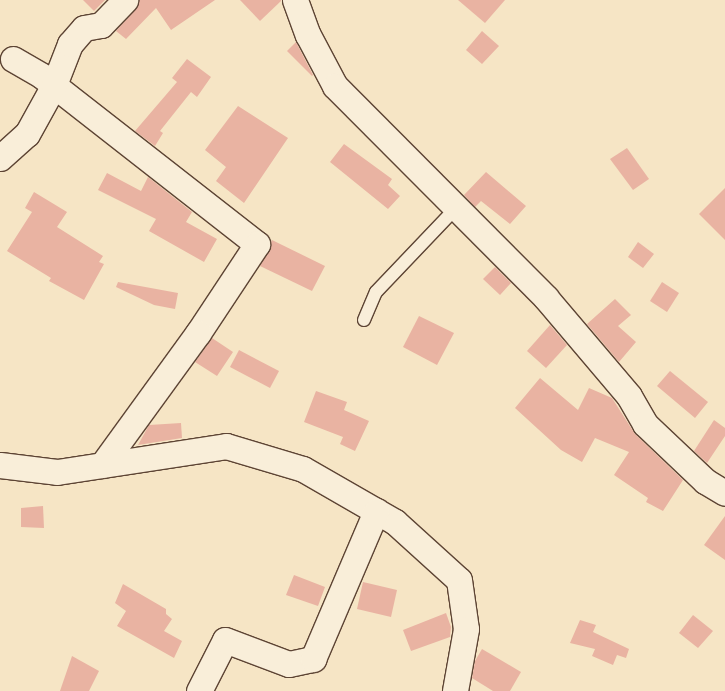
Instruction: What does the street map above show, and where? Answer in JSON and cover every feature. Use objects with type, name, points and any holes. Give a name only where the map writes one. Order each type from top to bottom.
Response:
[{"type":"street","points":[[0,158],[27,134],[54,85],[70,44],[84,28],[102,25],[124,0]]},
{"type":"street","points":[[295,0],[308,35],[335,86],[546,298],[629,396],[645,424],[705,481],[725,493]]},
{"type":"street","points":[[13,59],[54,85],[256,244],[198,333],[102,465]]},
{"type":"street","points":[[0,465],[57,472],[226,446],[302,469],[395,522],[459,580],[466,629],[455,691]]},
{"type":"street","points":[[199,691],[225,640],[289,664],[313,659],[376,511]]},
{"type":"lane","points":[[364,320],[376,292],[456,208]]},
{"type":"building","points":[[83,0],[105,0],[94,11]]},
{"type":"building","points":[[139,0],[215,0],[171,30],[156,8],[126,39],[116,31],[135,10]]},
{"type":"building","points":[[240,0],[281,0],[281,1],[260,21]]},
{"type":"building","points":[[458,0],[505,0],[485,23]]},
{"type":"building","points":[[482,31],[499,46],[482,64],[466,50]]},
{"type":"building","points":[[296,42],[313,75],[312,76],[287,51]]},
{"type":"building","points":[[187,59],[211,77],[197,97],[191,92],[160,131],[163,133],[155,146],[135,131],[177,82],[172,78]]},
{"type":"building","points":[[238,106],[288,138],[244,203],[216,181],[226,167],[205,150]]},
{"type":"building","points":[[344,144],[392,179],[388,185],[400,196],[388,209],[330,162]]},
{"type":"building","points":[[627,148],[649,179],[633,190],[610,159]]},
{"type":"building","points":[[486,172],[526,206],[510,224],[481,201],[475,207],[464,195]]},
{"type":"building","points":[[107,173],[141,191],[148,177],[192,212],[186,222],[217,239],[204,262],[149,231],[156,219],[98,190]]},
{"type":"building","points":[[725,188],[725,240],[699,214]]},
{"type":"building","points":[[34,192],[67,212],[57,227],[103,256],[99,262],[104,264],[84,300],[49,281],[51,278],[7,251],[32,212],[25,208]]},
{"type":"building","points":[[272,240],[325,266],[312,291],[260,266]]},
{"type":"building","points":[[638,242],[654,254],[643,268],[628,257]]},
{"type":"building","points":[[495,267],[511,283],[500,295],[483,279]]},
{"type":"building","points":[[118,282],[178,293],[175,309],[154,305],[116,287]]},
{"type":"building","points":[[662,282],[679,293],[667,312],[650,301]]},
{"type":"building","points":[[615,299],[631,315],[618,326],[636,342],[619,362],[587,324]]},
{"type":"building","points":[[419,316],[454,333],[437,365],[403,347]]},
{"type":"building","points":[[550,325],[567,345],[546,368],[527,351]]},
{"type":"building","points":[[212,338],[233,352],[217,376],[195,362]]},
{"type":"building","points":[[239,350],[279,371],[270,388],[230,367]]},
{"type":"building","points":[[670,371],[708,402],[695,418],[657,386]]},
{"type":"building","points":[[540,378],[578,410],[589,388],[612,398],[635,434],[683,480],[663,511],[646,502],[648,498],[614,475],[629,452],[595,438],[582,462],[561,450],[515,408]]},
{"type":"building","points":[[316,391],[347,402],[344,410],[369,421],[355,451],[340,444],[343,437],[304,422]]},
{"type":"building","points":[[714,420],[725,428],[725,436],[707,463],[694,451]]},
{"type":"building","points":[[181,423],[182,438],[138,445],[149,425]]},
{"type":"building","points":[[43,506],[44,528],[21,527],[21,508]]},
{"type":"building","points":[[725,516],[725,560],[704,545]]},
{"type":"building","points":[[294,575],[325,587],[318,606],[286,595]]},
{"type":"building","points":[[363,582],[397,590],[391,617],[357,609]]},
{"type":"building","points":[[123,584],[166,609],[166,614],[172,619],[164,631],[182,641],[174,658],[117,626],[126,611],[115,603]]},
{"type":"building","points":[[446,613],[451,627],[450,637],[411,651],[403,630]]},
{"type":"building","points":[[693,615],[713,631],[698,648],[679,633]]},
{"type":"building","points":[[580,620],[596,625],[593,632],[629,649],[626,658],[617,655],[613,665],[592,656],[595,649],[570,643]]},
{"type":"building","points":[[482,649],[521,672],[510,691],[493,691],[472,678],[475,661]]},
{"type":"building","points":[[72,656],[99,671],[89,691],[60,691]]}]
